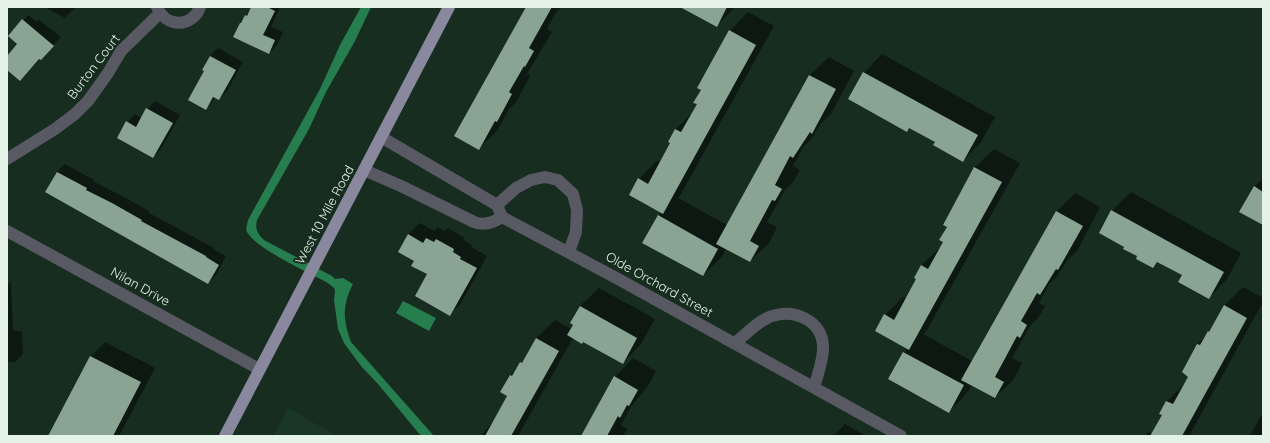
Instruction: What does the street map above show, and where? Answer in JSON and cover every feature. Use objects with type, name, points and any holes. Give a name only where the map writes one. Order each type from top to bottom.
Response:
[{"type":"main road","name":"West 10 Mile Road","points":[[225,436],[448,7]]},
{"type":"street","name":"Burton Court","points":[[7,159],[55,129],[75,114],[88,101],[108,73],[121,51],[158,10],[166,19],[174,23],[183,23],[191,20],[198,13],[200,7]]},
{"type":"street","points":[[364,170],[401,186],[474,222],[486,224],[494,222],[502,217],[496,205],[381,137]]},
{"type":"street","points":[[496,205],[516,188],[531,180],[544,177],[558,180],[573,194],[577,210],[576,232],[569,252]]},
{"type":"street","name":"Olde Orchard Street","points":[[502,217],[735,343],[901,436]]},
{"type":"street","name":"Nilan Drive","points":[[7,231],[259,369]]},
{"type":"street","points":[[735,343],[758,324],[771,316],[790,313],[805,317],[818,330],[823,345],[820,368],[814,387]]},
{"type":"shaded area","points":[[361,7],[371,7],[355,41],[326,92],[309,129],[257,220],[256,228],[264,240],[335,279],[343,278],[353,284],[345,306],[346,326],[351,342],[434,436],[421,436],[361,366],[344,343],[338,329],[334,288],[328,283],[270,252],[251,237],[246,230],[248,220],[320,89],[340,45]]},
{"type":"shaded area","points":[[403,301],[436,318],[429,331],[396,313]]},
{"type":"shaded area","points":[[288,408],[337,436],[273,436]]},
{"type":"building","points":[[251,7],[267,7],[275,11],[263,35],[275,40],[269,54],[233,37],[245,15],[247,16]]},
{"type":"building","points":[[526,7],[552,7],[529,48],[534,51],[509,92],[512,94],[497,122],[495,121],[479,150],[454,136]]},
{"type":"building","points":[[680,7],[727,7],[717,27]]},
{"type":"building","points":[[22,19],[54,46],[41,60],[39,59],[20,81],[7,70],[7,56],[17,44],[8,36]]},
{"type":"building","points":[[729,30],[756,45],[663,214],[629,195],[638,178],[648,184],[670,143],[668,142],[675,129],[681,132],[697,104],[693,103],[701,90],[697,88]]},
{"type":"building","points":[[210,56],[236,70],[219,100],[213,97],[206,110],[188,100],[204,71],[202,70]]},
{"type":"building","points":[[863,72],[978,135],[963,162],[933,145],[935,142],[909,128],[907,132],[848,99]]},
{"type":"building","points":[[809,75],[836,89],[812,134],[810,132],[793,158],[790,156],[775,185],[782,189],[775,201],[772,200],[750,241],[759,246],[750,262],[716,244]]},
{"type":"building","points":[[146,108],[173,123],[153,158],[117,138],[126,121],[136,127]]},
{"type":"building","points":[[974,167],[1002,182],[909,350],[875,331],[884,314],[894,320],[916,279],[914,278],[921,265],[928,269],[943,242],[939,240],[947,227],[943,225]]},
{"type":"building","points":[[57,172],[87,188],[86,190],[206,256],[219,265],[208,284],[45,192]]},
{"type":"building","points":[[1254,186],[1263,192],[1263,225],[1239,212]]},
{"type":"building","points":[[1111,210],[1224,272],[1209,299],[1178,282],[1182,275],[1157,262],[1153,268],[1136,259],[1137,256],[1123,249],[1124,247],[1099,233]]},
{"type":"building","points":[[1056,211],[1083,226],[1058,270],[1056,269],[1040,295],[1037,293],[1021,321],[1027,325],[1020,338],[1017,336],[995,377],[1004,382],[995,398],[961,380]]},
{"type":"building","points":[[658,215],[718,249],[703,276],[642,243]]},
{"type":"building","points":[[408,234],[423,243],[426,238],[434,242],[436,239],[454,249],[453,252],[461,257],[460,259],[477,268],[450,316],[415,296],[427,274],[411,266],[414,261],[398,252]]},
{"type":"building","points":[[1224,305],[1247,318],[1182,436],[1150,436],[1162,415],[1159,414],[1166,401],[1173,404],[1188,377],[1182,372],[1197,344],[1200,345],[1208,331],[1209,332]]},
{"type":"building","points":[[580,306],[637,338],[623,364],[567,335],[573,325],[570,323]]},
{"type":"building","points":[[536,338],[559,351],[511,436],[485,436],[507,396],[500,392],[510,375],[512,376],[520,362],[522,363]]},
{"type":"building","points":[[903,352],[964,385],[949,413],[888,379]]},
{"type":"building","points":[[90,356],[141,382],[113,436],[48,436]]},
{"type":"building","points":[[614,376],[638,390],[620,418],[618,416],[607,436],[581,436]]}]
